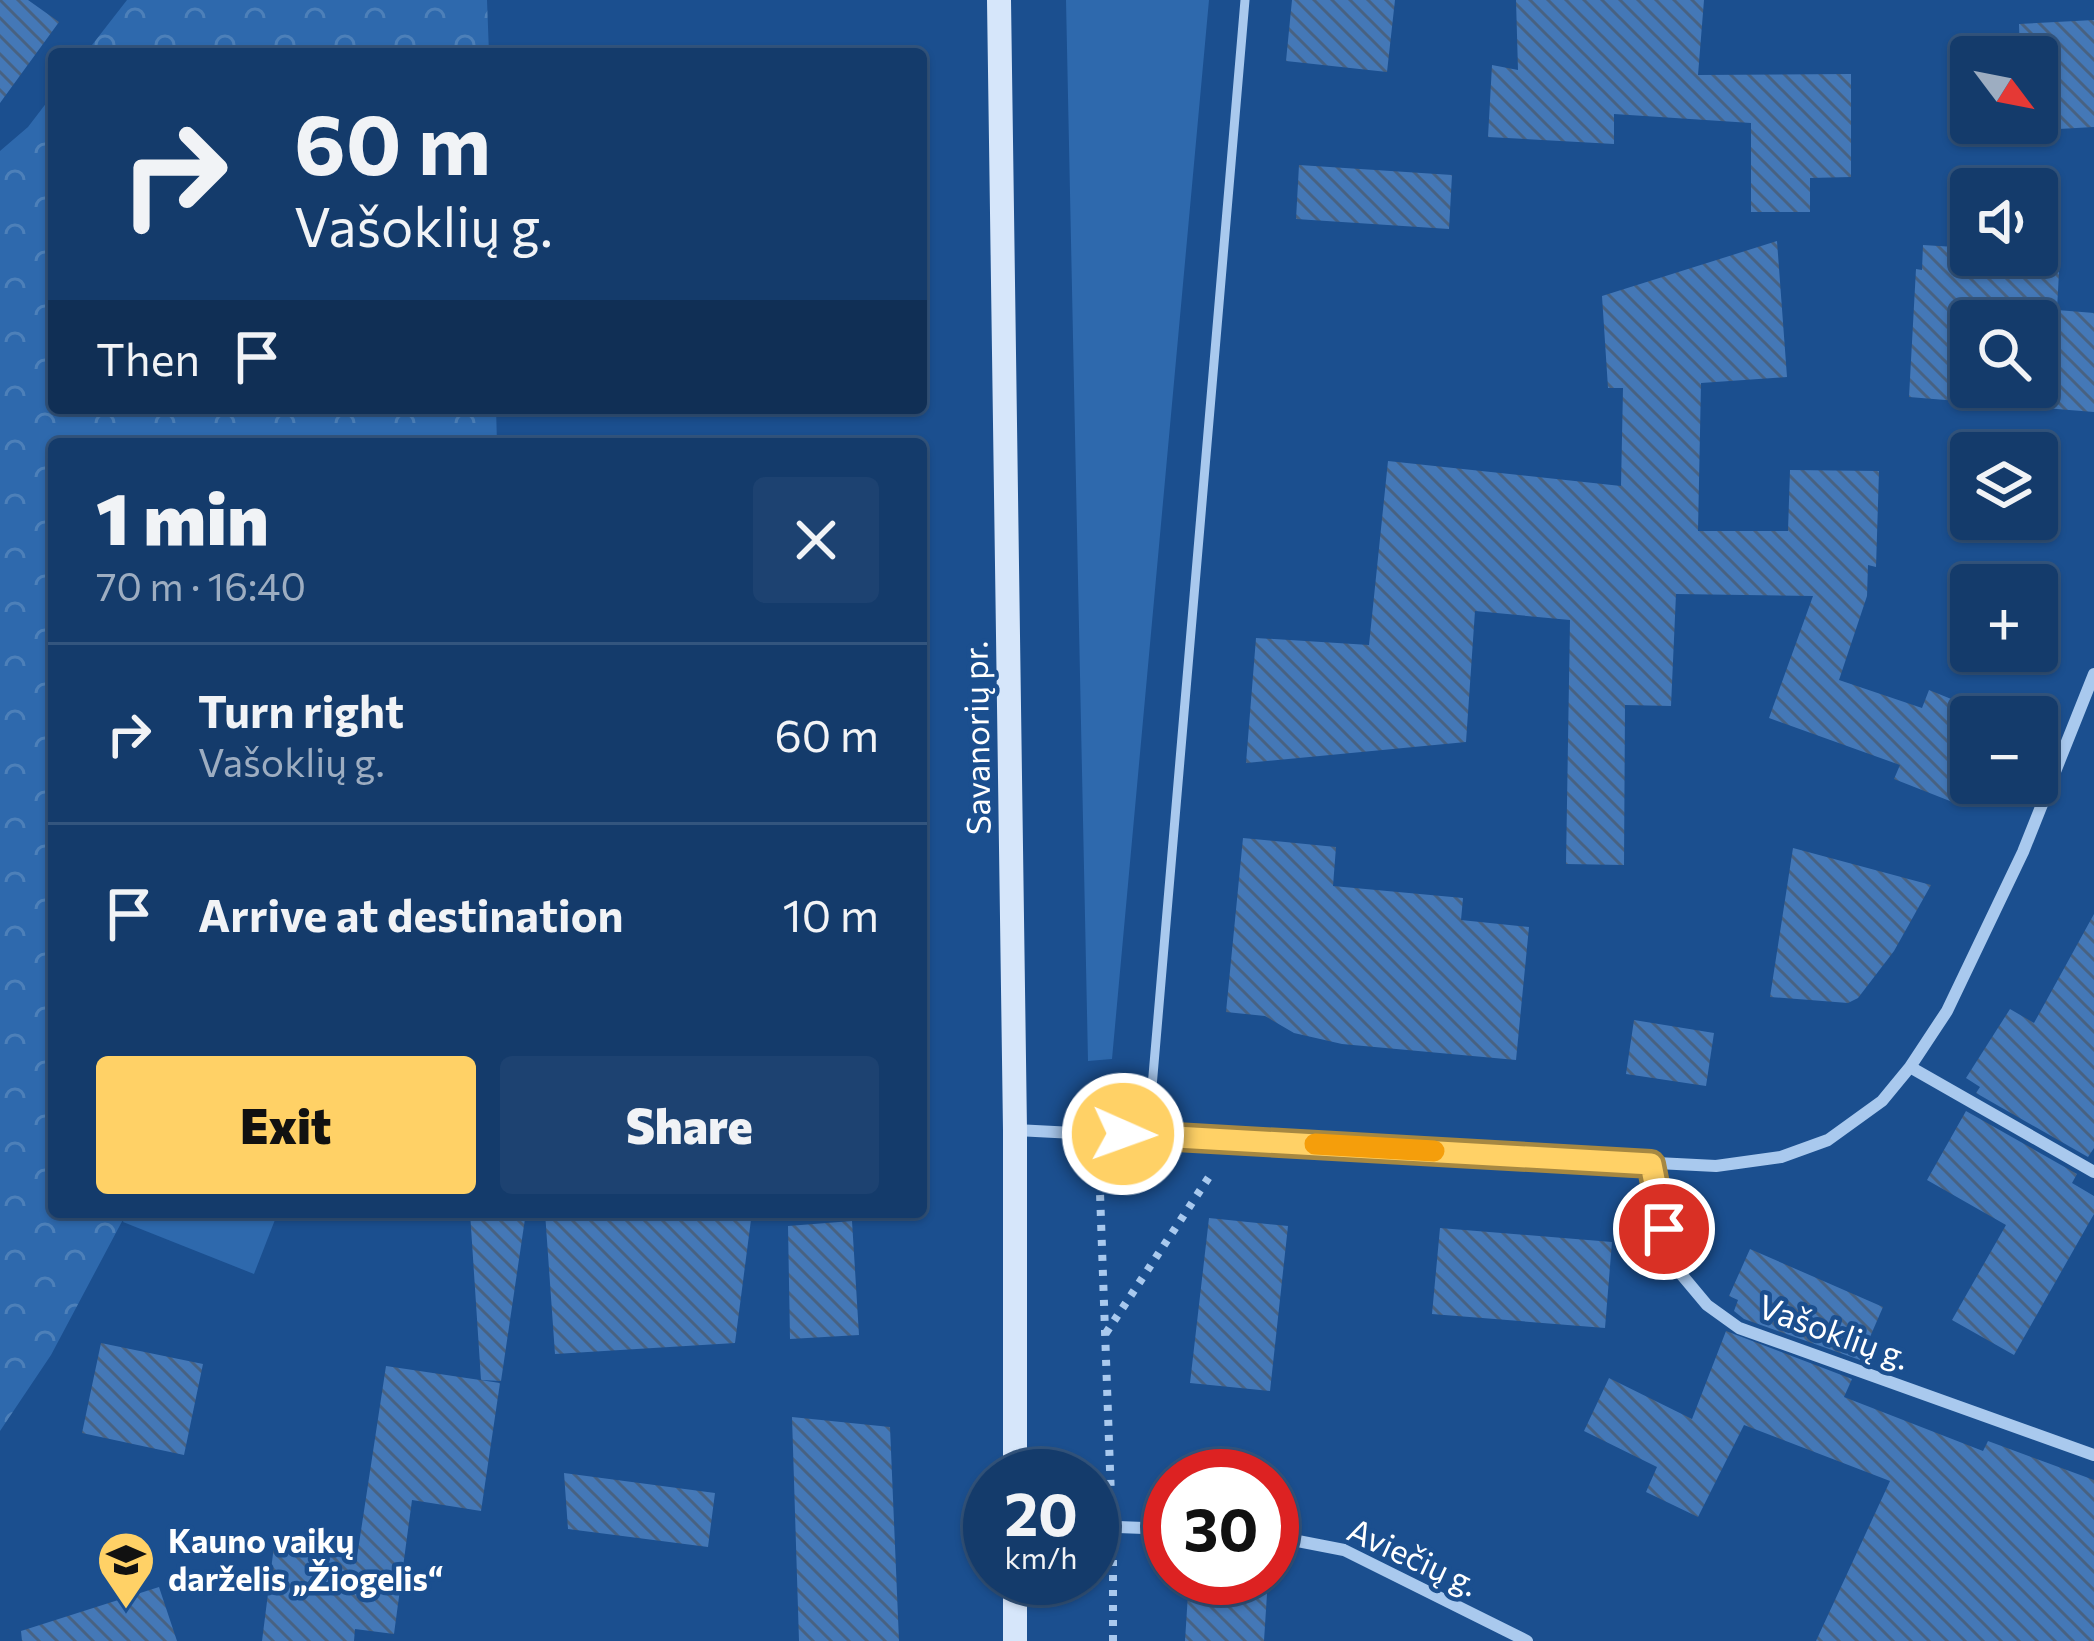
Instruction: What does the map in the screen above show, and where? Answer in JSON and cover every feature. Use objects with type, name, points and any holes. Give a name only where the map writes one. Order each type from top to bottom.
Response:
[{"type":"main road","name":"Savanorių pr.","points":[[999,0],[1015,1449]]},
{"type":"main road","points":[[1015,1605],[1015,1641]]},
{"type":"street","points":[[1015,1130],[1716,1166],[1781,1157],[1828,1140],[1882,1101],[1947,1011],[2024,852],[2094,674]]},
{"type":"street","points":[[1910,1067],[2094,1172]]},
{"type":"street","name":"Vašoklių g.","points":[[1651,1164],[1671,1262],[1707,1305],[1739,1328],[2094,1455]]},
{"type":"street","name":"Aviečių g.","points":[[1299,1541],[1344,1550],[1527,1641]]},
{"type":"lane","points":[[1148,1134],[1245,0]]},
{"type":"path","points":[[1098,1133],[1109,1449]]},
{"type":"path","points":[[1105,1335],[1234,1139]]},
{"type":"path","points":[[1113,1605],[1113,1641]]},
{"type":"green space","points":[[127,0],[487,0],[489,48],[90,48]]},
{"type":"green space","points":[[1066,0],[1209,0],[1112,1059],[1088,1061]]},
{"type":"green space","points":[[48,101],[48,414],[496,414],[497,438],[48,438],[48,1218],[124,1218],[51,1355],[0,1431],[0,151],[28,127]]},
{"type":"green space","points":[[125,1218],[276,1218],[254,1274],[123,1222]]},
{"type":"building","points":[[0,0],[28,0],[59,22],[0,103]]},
{"type":"building","points":[[1292,0],[1395,0],[1387,72],[1286,61]]},
{"type":"building","points":[[1516,0],[1704,0],[1698,75],[1851,74],[1851,177],[1810,178],[1810,212],[1751,212],[1751,123],[1614,114],[1614,144],[1488,137],[1492,65],[1518,70]]},
{"type":"building","points":[[2094,20],[2094,127],[2058,129],[2058,36],[2019,36],[2019,24]]},
{"type":"building","points":[[1299,165],[1452,175],[1449,229],[1296,219]]},
{"type":"building","points":[[1777,241],[1787,377],[1701,383],[1698,531],[1788,531],[1790,470],[1879,471],[1876,567],[1868,565],[1867,596],[1839,680],[1922,708],[1929,690],[1950,698],[1950,801],[1894,779],[1900,765],[1769,718],[1813,596],[1676,594],[1671,706],[1625,705],[1624,865],[1566,864],[1570,620],[1475,611],[1466,742],[1246,763],[1256,638],[1369,645],[1388,461],[1621,486],[1623,388],[1608,388],[1602,296]]},
{"type":"building","points":[[1923,245],[1950,247],[1950,276],[2058,276],[2060,253],[2058,300],[1950,300],[1950,400],[1909,397],[1916,269],[1922,270]]},
{"type":"building","points":[[2058,310],[2094,313],[2094,412],[2045,408],[2058,408]]},
{"type":"building","points":[[1243,838],[1336,847],[1333,886],[1463,898],[1461,920],[1529,927],[1516,1060],[1342,1044],[1294,1033],[1265,1016],[1226,1012]]},
{"type":"building","points":[[1793,848],[1931,885],[1894,951],[1858,998],[1848,1003],[1770,997]]},
{"type":"building","points":[[2094,914],[2094,1148],[2088,1157],[1976,1093],[1980,1087],[1966,1078],[2010,1009],[2034,1023]]},
{"type":"building","points":[[1634,1020],[1714,1033],[1706,1086],[1626,1074]]},
{"type":"building","points":[[1966,1111],[2077,1174],[2072,1183],[2094,1196],[2094,1214],[2014,1355],[1952,1320],[2006,1225],[1927,1180]]},
{"type":"building","points":[[470,1218],[525,1218],[501,1381],[481,1380]]},
{"type":"building","points":[[545,1218],[751,1218],[735,1343],[555,1354]]},
{"type":"building","points":[[1209,1218],[1288,1226],[1270,1391],[1190,1383]]},
{"type":"building","points":[[852,1221],[859,1335],[790,1339],[788,1226]]},
{"type":"building","points":[[1440,1228],[1612,1242],[1605,1328],[1432,1314]]},
{"type":"building","points":[[1750,1249],[1883,1307],[1860,1360],[1744,1319],[1734,1311],[1738,1300],[1729,1296]]},
{"type":"building","points":[[1726,1331],[1852,1379],[1844,1397],[1983,1451],[1988,1441],[2094,1480],[2094,1641],[1816,1641],[1890,1481],[1744,1425],[1698,1517],[1646,1492],[1657,1467],[1584,1431],[1609,1378],[1692,1419]]},
{"type":"building","points":[[101,1343],[203,1364],[184,1455],[82,1433]]},
{"type":"building","points":[[386,1366],[500,1383],[481,1511],[412,1500],[394,1634],[355,1629],[354,1641],[262,1641],[274,1546],[357,1557]]},
{"type":"building","points":[[792,1417],[890,1427],[899,1641],[799,1641]]},
{"type":"building","points":[[564,1473],[715,1493],[708,1547],[568,1529]]},
{"type":"building","name":"Kauno vaikų darželis „Žiogelis“","points":[[159,1587],[177,1641],[22,1641],[21,1631]]},
{"type":"building","points":[[1187,1605],[1266,1605],[1264,1641],[1185,1641]]},
{"type":"slow traffic","points":[[1315,1144],[1434,1151]]},
{"type":"place","name":"Kauno vaikų darželis „Žiogelis“","points":[[126,1611]]},
{"type":"route","points":[[1123,1134],[1651,1164],[1664,1229]]}]
